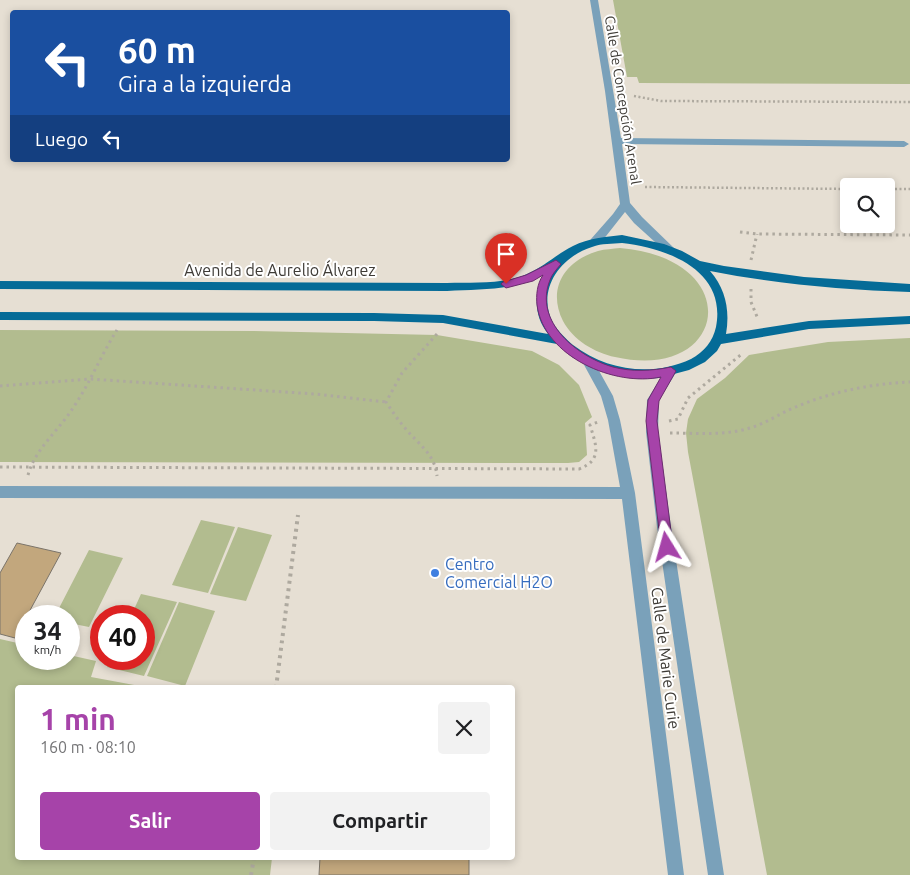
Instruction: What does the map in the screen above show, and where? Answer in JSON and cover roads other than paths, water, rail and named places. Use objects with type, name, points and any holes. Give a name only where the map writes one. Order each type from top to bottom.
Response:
[{"type":"main road","points":[[622,239],[647,241],[670,249],[698,265],[713,282],[722,301],[724,321],[718,340],[703,357],[688,366],[671,371],[654,374],[634,374],[613,371],[589,363],[558,340],[546,320],[542,296],[545,280],[556,264],[572,251],[595,242],[622,239]]},
{"type":"main road","name":"Avenida de Aurelio Álvarez","points":[[0,285],[447,287],[506,284],[529,278],[556,264]]},
{"type":"main road","points":[[698,265],[828,284],[910,288]]},
{"type":"main road","points":[[0,316],[374,317],[443,319],[558,340]]},
{"type":"main road","points":[[718,340],[810,325],[910,320]]},
{"type":"street","name":"Calle de Concepción Arenal","points":[[594,0],[610,91],[625,204],[638,220],[670,249]]},
{"type":"street","points":[[616,142],[904,144]]},
{"type":"street","name":"Calle de Concepción Arenal","points":[[595,242],[617,217],[625,204]]},
{"type":"street","name":"Calle de Marie Curie","points":[[589,363],[607,396],[614,420],[628,493],[676,875]]},
{"type":"street","name":"Calle de Marie Curie","points":[[671,371],[653,400],[651,426],[665,537],[716,875]]},
{"type":"street","points":[[0,492],[628,493]]},
{"type":"place","name":"Centro Comercial H2O","points":[[435,573]]}]
